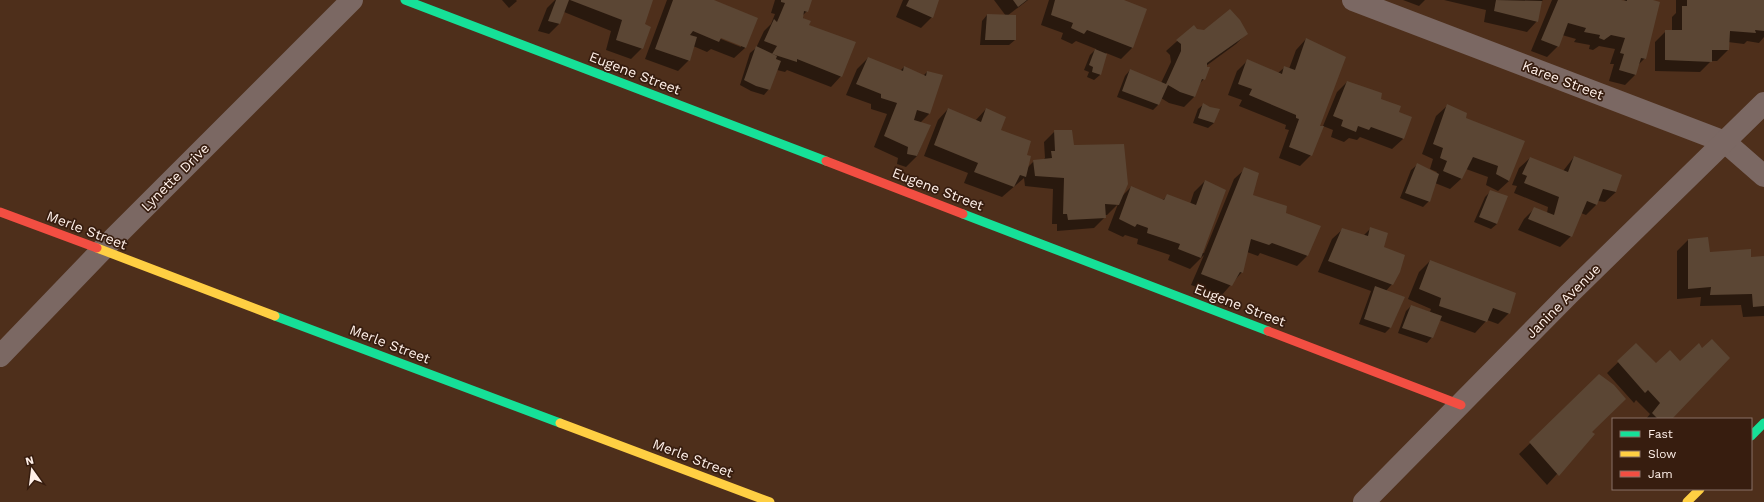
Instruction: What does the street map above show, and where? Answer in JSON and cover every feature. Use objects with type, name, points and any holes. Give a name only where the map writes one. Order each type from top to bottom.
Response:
[{"type":"street","name":"Lynette Drive","points":[[0,356],[102,250],[352,0]]},
{"type":"street","name":"Eugene Street","points":[[405,0],[1461,405]]},
{"type":"street","name":"Karee Street","points":[[1353,0],[1725,142],[1764,176]]},
{"type":"street","name":"Janine Avenue","points":[[1364,502],[1569,294],[1764,103]]},
{"type":"street","name":"Merle Street","points":[[0,212],[770,502]]},
{"type":"street","points":[[1752,435],[1764,423]]},
{"type":"street","points":[[1687,502],[1699,490]]},
{"type":"building","points":[[556,0],[569,0],[560,24],[548,21]]},
{"type":"building","points":[[570,0],[653,0],[645,24],[651,27],[643,49],[616,40],[622,20]]},
{"type":"building","points":[[673,0],[714,0],[758,18],[746,48],[721,38],[719,42],[693,31],[690,35],[697,37],[690,61],[655,49]]},
{"type":"building","points":[[781,0],[812,0],[808,12],[804,11],[803,18],[811,21],[809,25],[856,42],[842,77],[797,59],[797,62],[772,54],[777,46],[764,41],[774,19],[777,22],[785,3],[781,2]]},
{"type":"building","points":[[909,0],[939,0],[933,18],[906,6]]},
{"type":"building","points":[[1013,0],[1027,0],[1018,7]]},
{"type":"building","points":[[1055,0],[1124,0],[1147,9],[1133,48],[1087,30],[1084,34],[1071,28],[1073,23],[1051,15]]},
{"type":"building","points":[[1496,0],[1542,1],[1538,22],[1494,11]]},
{"type":"building","points":[[1558,0],[1653,0],[1660,2],[1646,59],[1641,58],[1636,75],[1619,70],[1624,54],[1620,53],[1625,38],[1611,35],[1604,40],[1599,38],[1600,35],[1584,32],[1586,28],[1568,23],[1559,47],[1541,40]]},
{"type":"building","points":[[1687,0],[1764,0],[1764,31],[1755,30],[1756,33],[1730,31],[1729,50],[1712,50],[1712,62],[1665,60],[1665,30],[1682,30],[1682,6],[1687,6]]},
{"type":"building","points":[[1230,9],[1240,20],[1248,34],[1207,63],[1207,67],[1210,67],[1205,80],[1202,79],[1195,97],[1180,92],[1168,85],[1159,105],[1122,91],[1130,69],[1166,84],[1181,51],[1181,44],[1176,40],[1194,25],[1197,29],[1204,30]]},
{"type":"building","points":[[987,14],[1016,15],[1016,40],[985,40]]},
{"type":"building","points":[[1306,38],[1346,57],[1320,126],[1324,126],[1312,156],[1289,147],[1299,119],[1296,118],[1296,115],[1249,95],[1252,89],[1238,84],[1247,59],[1282,74],[1284,66],[1295,70]]},
{"type":"building","points":[[756,46],[777,56],[776,59],[781,61],[770,90],[756,86],[744,80]]},
{"type":"building","points":[[1095,49],[1107,54],[1101,75],[1092,72],[1093,67],[1089,65]]},
{"type":"building","points":[[868,57],[903,71],[904,66],[926,76],[927,71],[943,75],[930,114],[917,110],[914,120],[931,125],[917,156],[907,154],[908,147],[884,136],[897,103],[881,98],[881,94],[856,84]]},
{"type":"building","points":[[1347,81],[1382,93],[1381,99],[1401,106],[1399,112],[1412,117],[1404,139],[1371,127],[1369,130],[1358,126],[1356,132],[1341,126],[1343,120],[1333,116]]},
{"type":"building","points":[[1203,103],[1210,107],[1220,109],[1214,123],[1198,118]]},
{"type":"building","points":[[1447,104],[1467,113],[1466,118],[1525,141],[1509,181],[1496,174],[1498,166],[1473,157],[1462,179],[1443,171],[1447,161],[1440,158],[1443,148],[1433,144]]},
{"type":"building","points":[[948,108],[981,122],[986,108],[1006,117],[1001,130],[1031,141],[1027,155],[1031,156],[1026,177],[1020,175],[1014,187],[974,172],[978,163],[934,145]]},
{"type":"building","points":[[1054,130],[1072,130],[1074,145],[1124,144],[1128,184],[1119,205],[1105,204],[1106,218],[1068,220],[1067,214],[1063,214],[1064,178],[1035,176],[1033,160],[1052,158],[1051,151],[1055,151]]},
{"type":"building","points":[[1574,156],[1622,175],[1616,192],[1603,189],[1597,205],[1587,201],[1572,237],[1528,219],[1534,207],[1554,215],[1559,197],[1524,183],[1527,176],[1522,174],[1530,157],[1568,172]]},
{"type":"building","points":[[1417,163],[1439,174],[1430,202],[1405,193]]},
{"type":"building","points":[[1244,167],[1259,173],[1253,195],[1287,206],[1286,213],[1321,226],[1308,256],[1272,243],[1269,245],[1251,239],[1243,273],[1240,272],[1232,286],[1201,274]]},
{"type":"building","points":[[1205,180],[1226,190],[1201,258],[1178,249],[1180,244],[1147,233],[1148,228],[1137,224],[1135,227],[1119,219],[1131,186],[1164,200],[1167,194],[1196,205]]},
{"type":"building","points":[[1490,190],[1508,196],[1497,224],[1479,217]]},
{"type":"building","points":[[1370,227],[1388,233],[1384,247],[1405,255],[1400,272],[1393,285],[1328,261],[1342,228],[1368,236]]},
{"type":"building","points":[[1708,237],[1710,252],[1751,249],[1751,257],[1764,256],[1764,306],[1753,307],[1752,294],[1710,295],[1711,287],[1688,289],[1688,239]]},
{"type":"building","points":[[1430,260],[1516,293],[1510,314],[1493,308],[1487,322],[1439,306],[1441,298],[1419,289]]},
{"type":"building","points":[[1375,286],[1405,297],[1391,328],[1364,319]]},
{"type":"building","points":[[1411,305],[1442,316],[1433,338],[1402,328]]},
{"type":"building","points":[[1712,339],[1730,358],[1673,418],[1657,418],[1652,413],[1660,403],[1648,390],[1645,393],[1617,361],[1636,343],[1656,363],[1670,350],[1680,361],[1699,343],[1702,348]]},
{"type":"building","points":[[1599,374],[1614,385],[1626,399],[1592,432],[1595,434],[1559,476],[1529,442]]},
{"type":"traffic: fast","points":[[405,0],[826,161]]},
{"type":"traffic: fast","points":[[963,214],[1268,331]]},
{"type":"traffic: fast","points":[[275,316],[560,423]]},
{"type":"traffic: fast","points":[[1752,435],[1764,423]]},
{"type":"traffic: slow","points":[[97,248],[275,316]]},
{"type":"traffic: slow","points":[[560,423],[770,502]]},
{"type":"traffic: slow","points":[[1687,502],[1699,490]]},
{"type":"traffic: jam","points":[[826,161],[963,214]]},
{"type":"traffic: jam","points":[[0,212],[97,248]]},
{"type":"traffic: jam","points":[[1268,331],[1461,405]]}]
